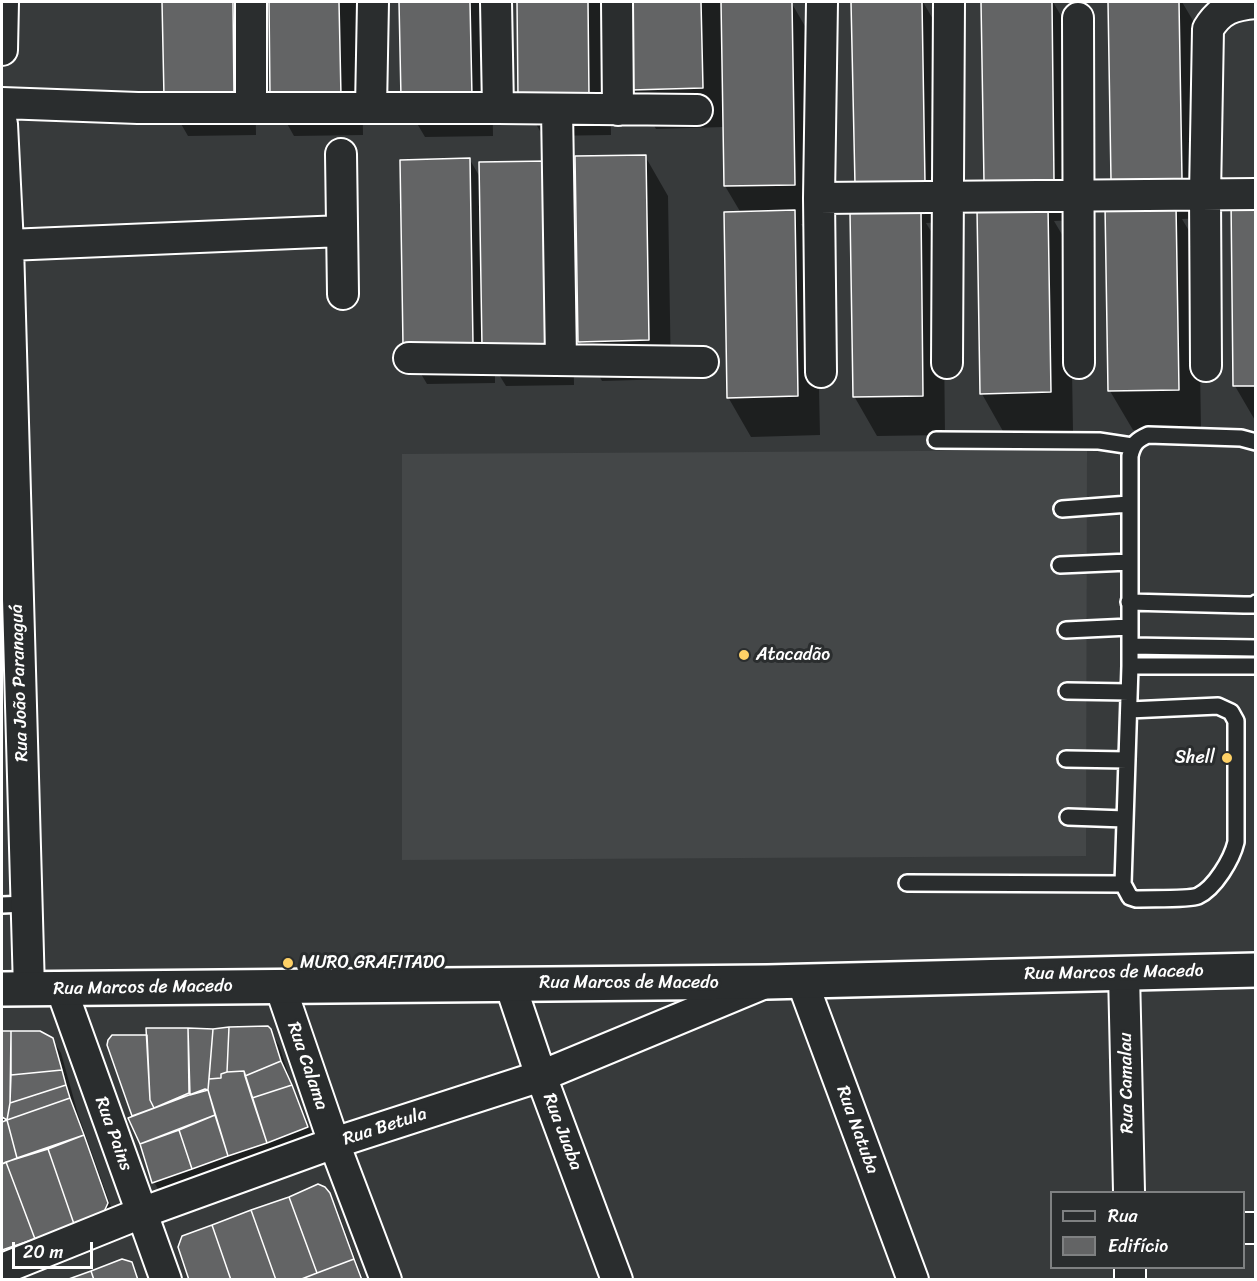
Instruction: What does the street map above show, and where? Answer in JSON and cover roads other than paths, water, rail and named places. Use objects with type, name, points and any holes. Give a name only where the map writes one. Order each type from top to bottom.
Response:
[{"type":"main road","name":"Rua Marcos de Macedo","points":[[30,989],[767,982],[1256,970]]},
{"type":"street","points":[[2,50],[3,2]]},
{"type":"street","points":[[251,2],[251,108]]},
{"type":"street","points":[[371,108],[373,2]]},
{"type":"street","points":[[496,2],[498,108]]},
{"type":"street","points":[[617,2],[618,110]]},
{"type":"street","points":[[821,372],[819,198],[822,2]]},
{"type":"street","points":[[947,363],[950,197],[949,2]]},
{"type":"street","points":[[1206,366],[1205,195],[1208,28],[1216,16],[1227,9],[1256,3]]},
{"type":"street","points":[[1078,18],[1079,363]]},
{"type":"street","points":[[2,103],[138,108],[697,110]]},
{"type":"street","points":[[557,109],[561,360]]},
{"type":"street","name":"Rua João Paranaguá","points":[[2,124],[8,245],[14,905],[30,989]]},
{"type":"street","points":[[341,154],[343,294]]},
{"type":"street","points":[[819,198],[1256,194]]},
{"type":"street","points":[[8,245],[342,231]]},
{"type":"street","points":[[409,358],[703,362]]},
{"type":"street","name":"Rua Camalau","points":[[1124,973],[1129,1191]]},
{"type":"street","name":"Rua Natuba","points":[[802,981],[913,1280]]},
{"type":"street","name":"Rua Betula","points":[[2,1269],[141,1213],[334,1143],[541,1076],[767,982]]},
{"type":"street","name":"Rua Juaba","points":[[510,984],[541,1076],[617,1280]]},
{"type":"street","name":"Rua Calama","points":[[279,986],[334,1143],[386,1280]]},
{"type":"street","name":"Rua Pains","points":[[30,989],[141,1213],[166,1280]]},
{"type":"lane","points":[[1129,710],[1218,706],[1231,712],[1236,721],[1236,842],[1228,862],[1213,882],[1197,897],[1136,899],[1130,897],[1122,884],[1130,666],[1130,456],[1136,440],[1148,435],[1241,438],[1256,442]]},
{"type":"lane","points":[[936,440],[1099,441],[1132,446]]},
{"type":"lane","points":[[1062,509],[1130,504]]},
{"type":"lane","points":[[1060,565],[1129,562]]},
{"type":"lane","points":[[1129,602],[1244,605],[1256,603]]},
{"type":"lane","points":[[1066,630],[1129,627]]},
{"type":"lane","points":[[1130,646],[1256,648]]},
{"type":"lane","points":[[1130,666],[1256,666]]},
{"type":"lane","points":[[1067,691],[1129,692]]},
{"type":"lane","points":[[1066,759],[1127,760]]},
{"type":"lane","points":[[1068,817],[1125,819]]},
{"type":"lane","points":[[907,883],[1122,884]]},
{"type":"place","name":"Atacadão","points":[[744,655]]},
{"type":"place","name":"Shell","points":[[1227,758]]},
{"type":"place","name":"MURO GRAFITADO","points":[[288,963]]}]
